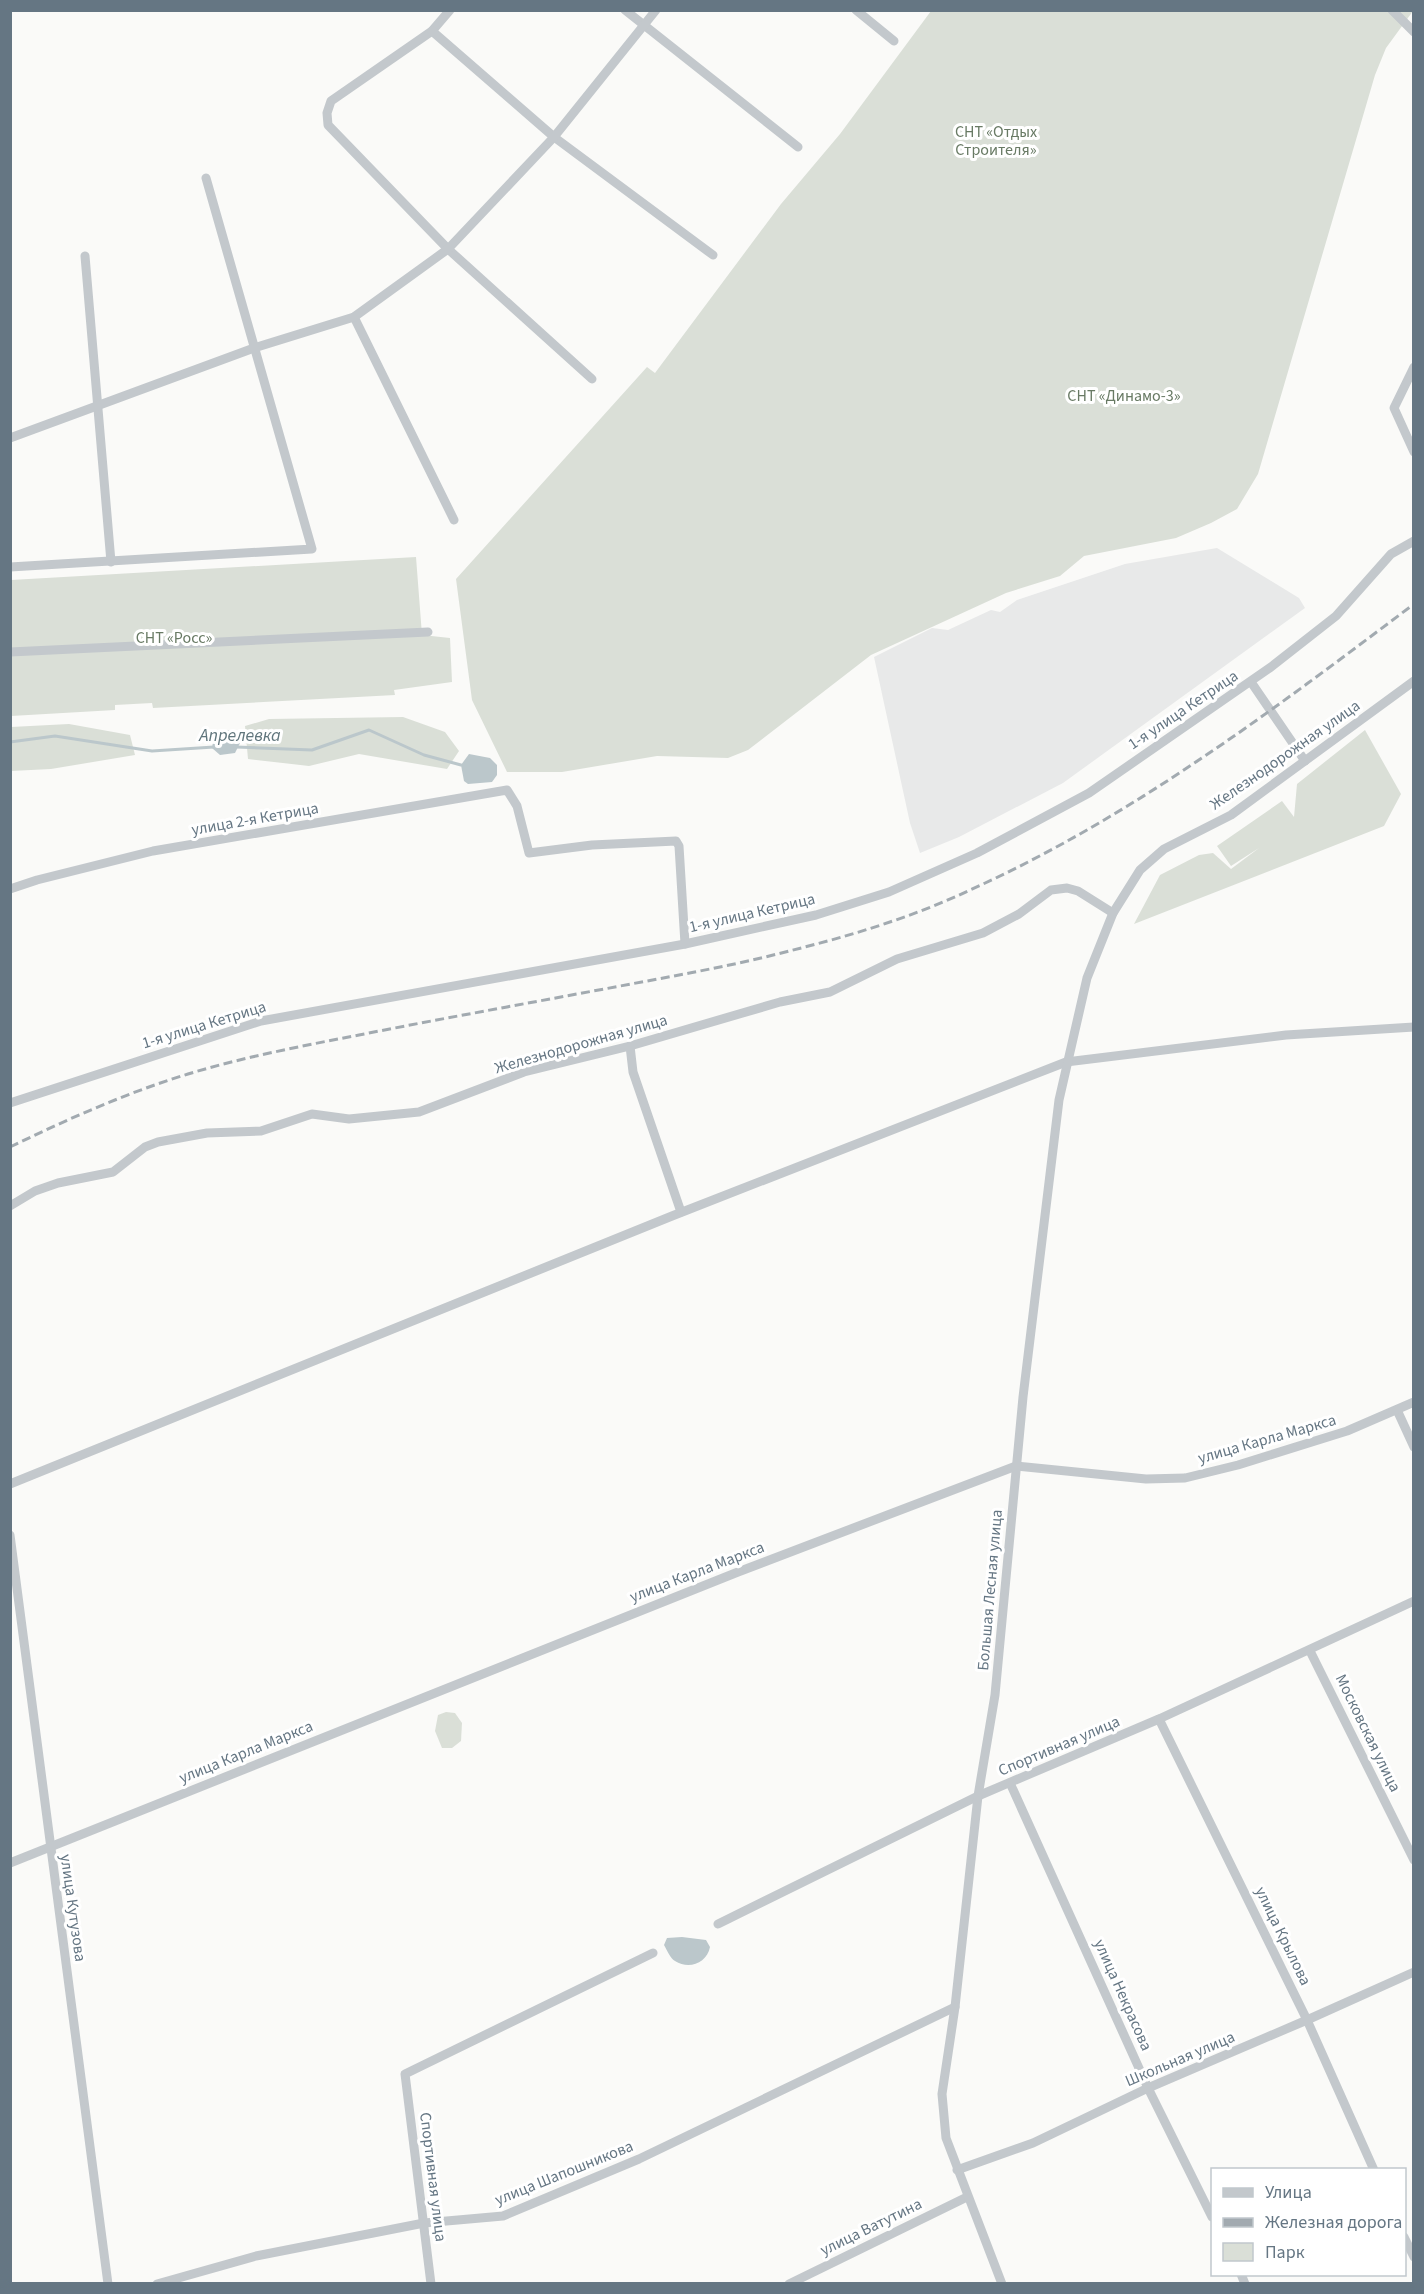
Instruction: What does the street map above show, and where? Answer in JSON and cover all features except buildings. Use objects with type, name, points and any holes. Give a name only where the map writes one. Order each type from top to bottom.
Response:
[{"type":"street","points":[[450,10],[432,32],[331,101],[327,113],[328,125],[448,249],[592,379]]},
{"type":"street","points":[[625,10],[798,147]]},
{"type":"street","points":[[10,438],[98,408],[254,348],[354,317],[448,249],[554,137],[656,10]]},
{"type":"street","points":[[856,10],[894,41]]},
{"type":"street","points":[[1392,10],[1413,32]]},
{"type":"street","points":[[432,32],[554,137],[713,255]]},
{"type":"street","points":[[10,567],[312,549],[206,178]]},
{"type":"street","points":[[85,256],[111,562]]},
{"type":"street","points":[[354,317],[454,520]]},
{"type":"street","points":[[1413,367],[1394,408],[1413,452]]},
{"type":"street","points":[[1410,544],[1413,554]]},
{"type":"street","name":"1-я улица Кетрица","points":[[10,1103],[261,1021],[685,944],[816,915],[889,892],[977,853],[1089,793],[1251,682],[1336,616],[1391,554],[1410,544]]},
{"type":"street","points":[[10,652],[428,632]]},
{"type":"street","name":"Железнодорожная улица","points":[[1122,898],[1140,870],[1164,849],[1231,815],[1413,681]]},
{"type":"street","points":[[1251,682],[1305,761]]},
{"type":"street","name":"улица 2-я Кетрица","points":[[10,889],[153,851],[507,790],[517,806],[529,854],[592,845],[676,841],[679,846],[685,944]]},
{"type":"street","name":"Железнодорожная улица","points":[[10,1206],[35,1191],[58,1183],[113,1172],[146,1147],[158,1142],[207,1133],[261,1131],[312,1114],[349,1119],[419,1112],[524,1072],[630,1046],[780,1002],[830,992],[897,960],[983,933],[1019,914],[1051,890],[1067,888],[1078,891],[1113,913]]},
{"type":"street","name":"Большая Лесная улица","points":[[1002,2283],[946,2138],[942,2094],[955,2007],[978,1796],[995,1695],[1016,1466],[1066,1062],[1087,978],[1113,913],[1122,898]]},
{"type":"street","points":[[10,1484],[681,1212],[1066,1062],[1286,1035],[1413,1028]]},
{"type":"street","points":[[630,1046],[633,1072],[681,1212]]},
{"type":"street","name":"улица Карла Маркса","points":[[10,1863],[727,1576],[1016,1466],[1146,1479],[1185,1478],[1292,1449],[1347,1431],[1413,1402]]},
{"type":"street","points":[[1397,1410],[1413,1447]]},
{"type":"street","name":"улица Кутузова","points":[[10,1535],[108,2283]]},
{"type":"street","name":"Спортивная улица","points":[[718,1924],[978,1796],[1311,1651],[1413,1601]]},
{"type":"street","name":"Московская улица","points":[[1311,1651],[1413,1860]]},
{"type":"street","name":"улица Крылова","points":[[1159,1719],[1307,2020],[1374,2168]]},
{"type":"street","name":"улица Некрасова","points":[[1011,1783],[1148,2088],[1211,2215]]},
{"type":"street","name":"Спортивная улица","points":[[431,2283],[405,2074],[573,1990],[653,1953]]},
{"type":"street","name":"Школьная улица","points":[[957,2170],[1033,2143],[1148,2088],[1413,1972]]},
{"type":"street","name":"улица Шапошникова","points":[[157,2283],[256,2256],[424,2223],[503,2216],[639,2159],[955,2007]]},
{"type":"street","name":"улица Ватутина","points":[[789,2283],[967,2197]]},
{"type":"street","points":[[1406,2241],[1413,2257]]},
{"type":"shaded area","points":[[1217,548],[1299,598],[1305,608],[1063,783],[959,837],[920,853],[910,823],[874,657],[932,628],[948,630],[991,610],[1000,612],[1017,600],[1125,564]]},
{"type":"shaded area","points":[[232,730],[241,741],[235,753],[220,755],[212,748],[215,731]]},
{"type":"shaded area","points":[[469,754],[490,758],[497,765],[497,775],[492,782],[468,784],[464,781],[461,765]]},
{"type":"shaded area","points":[[667,1938],[706,1940],[710,1947],[701,1961],[686,1965],[673,1960],[664,1945]]},
{"type":"green space","points":[[931,11],[1413,11],[1386,48],[1375,75],[1258,474],[1237,509],[1211,523],[1176,538],[1084,556],[1060,576],[1006,593],[871,655],[748,750],[728,758],[657,756],[562,772],[507,772],[472,700],[456,579],[647,367],[655,373],[781,204],[840,134]]},
{"type":"green space","name":"СНТ «Росс»","points":[[416,557],[422,635],[450,638],[452,682],[394,690],[395,695],[153,708],[152,703],[115,705],[115,710],[11,716],[11,580]]},
{"type":"green space","points":[[403,717],[445,732],[459,751],[447,769],[359,754],[309,766],[248,759],[245,726],[269,719]]},
{"type":"green space","points":[[69,724],[130,735],[135,755],[51,769],[11,771],[11,727]]},
{"type":"green space","points":[[1365,730],[1401,794],[1384,826],[1134,924],[1160,875],[1199,855],[1213,853],[1231,869],[1259,848],[1231,866],[1217,846],[1282,801],[1294,817],[1297,784]]},
{"type":"green space","points":[[446,1712],[455,1713],[462,1723],[461,1741],[452,1748],[442,1748],[435,1731],[438,1715]]},
{"type":"waterway","name":"Апрелевка","points":[[236,747],[312,750],[369,730],[424,755],[461,765]]},
{"type":"waterway","name":"Апрелевка","points":[[10,742],[55,736],[152,751],[214,747]]},
{"type":"railway","points":[[10,1147],[120,1098],[165,1081],[230,1062],[461,1015],[749,961],[858,932],[926,909],[1030,861],[1144,795],[1254,722],[1414,604]]},
{"type":"park label","name":"СНТ «Отдых Строителя»","points":[[996,141]]},
{"type":"park label","name":"СНТ «Динамо-3»","points":[[1124,396]]}]
